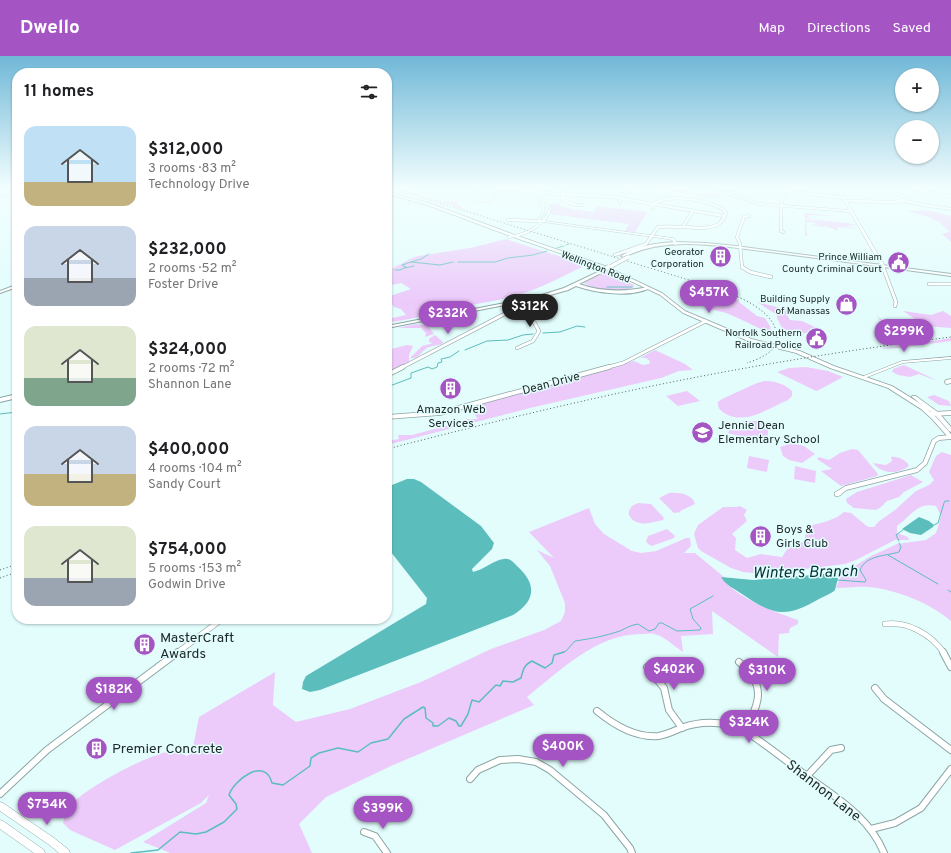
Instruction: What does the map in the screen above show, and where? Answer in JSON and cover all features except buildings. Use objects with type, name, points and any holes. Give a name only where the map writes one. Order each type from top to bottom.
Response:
[{"type":"main road","name":"Wellington Road","points":[[480,225],[604,267],[663,296],[684,312],[757,342],[794,350],[832,367],[866,376],[908,393],[937,414],[951,430]]},
{"type":"main road","points":[[392,325],[512,304],[553,294],[598,271],[634,250],[650,245],[676,244],[740,248],[951,275]]},
{"type":"main road","points":[[598,271],[648,248],[676,244]]},
{"type":"main road","points":[[575,283],[595,291],[614,293],[632,292],[646,287]]},
{"type":"main road","points":[[0,288],[12,284]]},
{"type":"main road","points":[[0,292],[12,288]]},
{"type":"main road","name":"Wellington Road","points":[[866,376],[904,395],[930,414],[951,437]]},
{"type":"main road","points":[[0,398],[12,394]]},
{"type":"main road","points":[[0,398],[12,397]]},
{"type":"street","points":[[510,236],[531,232],[537,225]]},
{"type":"street","points":[[572,225],[670,238],[676,244]]},
{"type":"street","points":[[615,255],[646,244],[656,228],[662,225]]},
{"type":"street","points":[[686,225],[702,227],[716,225]]},
{"type":"street","points":[[741,225],[737,236],[742,266],[744,269],[772,277]]},
{"type":"street","points":[[781,225],[781,230],[783,232]]},
{"type":"street","points":[[859,225],[883,266],[896,302],[895,306]]},
{"type":"street","points":[[929,284],[951,284]]},
{"type":"street","points":[[392,372],[512,304],[534,322],[538,331],[536,338],[532,342],[517,348]]},
{"type":"street","name":"Dean Drive","points":[[392,417],[440,412],[623,363],[706,321]]},
{"type":"street","points":[[866,376],[902,362],[951,358]]},
{"type":"street","points":[[930,414],[951,413]]},
{"type":"street","points":[[837,494],[846,488],[917,470],[925,463],[934,441],[939,438],[951,437]]},
{"type":"street","points":[[886,624],[894,622],[903,624],[926,635],[941,649],[947,657],[951,667]]},
{"type":"street","points":[[0,794],[47,750],[215,624]]},
{"type":"street","points":[[739,662],[754,675],[758,688],[758,697],[755,710],[744,730]]},
{"type":"street","points":[[647,667],[664,688],[669,710],[682,728]]},
{"type":"street","points":[[875,688],[884,699],[951,750]]},
{"type":"street","name":"Shannon Lane","points":[[597,711],[612,723],[642,735],[658,736],[701,722],[726,723],[744,730],[850,808],[871,829],[880,842],[884,853]]},
{"type":"street","points":[[808,776],[832,750],[841,748]]},
{"type":"street","points":[[470,779],[478,770],[500,760],[527,760],[544,766],[604,815],[630,848],[632,853]]},
{"type":"street","points":[[871,829],[895,823],[921,808],[951,768]]},
{"type":"street","points":[[0,806],[66,853]]},
{"type":"street","points":[[0,824],[41,853]]},
{"type":"street","points":[[364,832],[375,835],[387,853]]},
{"type":"shaded area","points":[[628,225],[639,225],[635,232],[625,231]]},
{"type":"shaded area","points":[[805,225],[806,225],[807,236],[805,236]]},
{"type":"shaded area","points":[[814,225],[854,225],[846,226],[856,229],[839,227],[837,228],[837,231],[822,226],[825,228]]},
{"type":"shaded area","points":[[943,225],[951,225],[951,242],[942,234],[949,231]]},
{"type":"shaded area","points":[[506,239],[586,265],[542,286],[515,296],[421,316],[463,309],[392,322],[392,318],[406,315],[401,309],[394,307],[392,304],[392,295],[411,289],[401,283],[392,285],[392,268],[418,256],[470,248]]},
{"type":"shaded area","points":[[605,271],[634,285],[634,287],[622,290],[609,290],[595,288],[584,283]]},
{"type":"shaded area","points":[[728,295],[738,300],[757,316],[765,318],[770,326],[772,335],[706,305]]},
{"type":"shaded area","points":[[757,302],[788,310],[786,313],[790,320],[802,321],[819,329],[798,335],[782,328],[777,315]]},
{"type":"shaded area","points":[[903,311],[931,315],[943,311],[951,316],[951,328],[886,323],[880,320],[876,315],[882,320],[915,324],[916,322],[912,320],[915,319]]},
{"type":"shaded area","points":[[416,324],[428,326],[434,334],[425,337],[426,333],[421,328],[398,328]]},
{"type":"shaded area","points":[[435,335],[443,342],[442,344],[429,347],[419,356],[410,358],[422,346],[433,343],[429,342],[429,339]]},
{"type":"shaded area","points":[[951,338],[951,341],[880,349]]},
{"type":"shaded area","points":[[407,345],[413,346],[409,355],[409,362],[392,370],[392,353],[392,349]]},
{"type":"shaded area","points":[[655,350],[685,364],[693,370],[679,371],[661,378],[530,408],[392,444],[392,440],[399,439],[398,435],[412,435],[461,422],[467,419],[478,419],[469,407],[634,361],[643,365],[649,364],[650,362],[646,358],[638,359]]},
{"type":"shaded area","points":[[904,365],[935,380],[919,374],[910,377],[898,375],[891,371]]},
{"type":"shaded area","points":[[806,367],[828,371],[843,377],[817,391],[777,372],[789,368]]},
{"type":"shaded area","points":[[765,381],[776,382],[786,386],[792,391],[792,396],[788,400],[749,417],[734,417],[724,413],[719,408],[718,402],[722,399],[757,383]]},
{"type":"shaded area","points":[[687,391],[700,401],[678,406],[666,396]]},
{"type":"shaded area","points":[[934,395],[949,401],[951,406],[939,405],[927,397]]},
{"type":"shaded area","points":[[744,421],[769,423],[767,442],[728,433],[732,426]]},
{"type":"shaded area","points":[[793,443],[804,446],[815,454],[802,463],[789,460],[783,456],[780,447]]},
{"type":"shaded area","points":[[852,449],[858,450],[878,474],[877,476],[841,486],[821,471],[832,469],[817,459],[819,457],[829,460],[840,453]]},
{"type":"shaded area","points":[[942,452],[951,455],[951,621],[933,608],[901,594],[878,588],[836,588],[840,578],[833,572],[855,566],[869,557],[897,544],[926,540],[936,533],[941,516],[936,506],[929,505],[919,508],[897,526],[897,533],[908,537],[909,540],[895,540],[845,564],[764,574],[743,572],[731,568],[698,548],[694,534],[698,525],[723,507],[740,506],[747,510],[744,515],[747,521],[732,534],[736,538],[735,550],[747,558],[761,554],[782,557],[791,546],[805,542],[805,535],[811,533],[810,526],[832,519],[844,512],[851,513],[868,527],[874,527],[916,491],[929,485],[934,480],[929,472],[936,456]]},
{"type":"shaded area","points":[[749,456],[769,460],[767,472],[747,468]]},
{"type":"shaded area","points":[[891,457],[902,459],[909,466],[900,471],[890,472],[877,467],[873,463],[886,465],[892,461]]},
{"type":"shaded area","points":[[795,466],[816,471],[815,483],[794,479]]},
{"type":"shaded area","points":[[911,475],[923,482],[904,492],[899,497],[887,501],[876,510],[854,508],[847,503],[846,499],[857,492]]},
{"type":"shaded area","points":[[669,493],[681,493],[691,498],[695,504],[680,511],[681,512],[674,513],[659,498]]},
{"type":"shaded area","points":[[638,503],[651,504],[664,518],[663,520],[642,523],[632,519],[629,511]]},
{"type":"shaded area","points":[[589,508],[595,524],[604,534],[632,551],[641,553],[656,551],[686,538],[690,538],[691,546],[684,553],[695,553],[724,577],[721,577],[728,585],[746,598],[798,620],[798,624],[790,628],[789,633],[779,634],[778,657],[712,611],[713,634],[681,636],[683,652],[665,639],[653,634],[625,636],[609,640],[580,655],[527,697],[534,705],[391,766],[326,797],[299,824],[312,853],[170,853],[143,842],[206,803],[209,795],[201,803],[115,850],[70,830],[63,823],[67,811],[75,801],[107,779],[137,763],[163,753],[175,751],[187,756],[192,752],[199,717],[275,672],[273,705],[296,722],[350,709],[421,682],[491,649],[544,630],[561,621],[565,612],[565,603],[550,566],[537,550],[554,558],[529,532]]},
{"type":"shaded area","points":[[667,529],[675,536],[674,538],[652,546],[648,544],[646,541],[648,536]]},
{"type":"water","points":[[407,479],[414,479],[421,482],[481,526],[494,543],[492,549],[472,569],[473,572],[501,559],[510,560],[524,573],[528,579],[531,586],[530,598],[521,610],[513,615],[320,690],[310,692],[302,689],[306,676],[426,604],[427,598],[392,553],[392,485]]},
{"type":"water","points":[[919,517],[929,521],[934,525],[933,527],[921,535],[910,533],[902,529]]},
{"type":"water","points":[[824,574],[838,578],[835,590],[797,610],[788,612],[779,612],[762,606],[730,587],[721,577],[753,580]]},
{"type":"waterway","points":[[557,248],[564,246]]},
{"type":"waterway","points":[[458,262],[495,262],[508,258],[533,255],[547,251]]},
{"type":"waterway","points":[[411,262],[421,259],[429,254]]},
{"type":"waterway","points":[[395,270],[400,270],[406,267],[402,265],[411,262]]},
{"type":"waterway","points":[[411,262],[440,265],[453,262]]},
{"type":"waterway","points":[[405,268],[414,266]]},
{"type":"waterway","points":[[607,287],[632,287]]},
{"type":"waterway","points":[[543,333],[560,332],[577,326],[585,327]]},
{"type":"waterway","points":[[465,350],[487,341],[508,340],[523,335],[533,334]]},
{"type":"waterway","points":[[392,385],[411,378],[411,373],[428,367],[432,369],[437,367],[438,363],[442,362],[441,359],[450,357],[459,351]]},
{"type":"waterway","points":[[0,414],[12,413]]},
{"type":"waterway","name":"Winters Branch","points":[[934,525],[938,523],[945,501],[949,501]]},
{"type":"waterway","name":"Winters Branch","points":[[899,541],[896,535],[903,530]]},
{"type":"waterway","name":"Winters Branch","points":[[837,580],[865,582],[866,580],[860,570],[863,565],[867,561],[877,557],[899,552],[901,547],[899,543]]},
{"type":"waterway","points":[[888,555],[938,584]]},
{"type":"waterway","name":"Winters Branch","points":[[562,653],[566,651],[575,641],[609,634],[638,624],[649,631],[655,629],[659,623],[662,623],[677,631],[700,630],[701,628],[693,619],[690,609],[713,596]]},
{"type":"waterway","name":"Winters Branch","points":[[131,853],[158,850],[180,832],[196,834],[206,832],[224,822],[237,809],[236,804],[229,795],[232,789],[243,777],[250,773],[263,771],[268,775],[272,783],[283,785],[310,766],[311,758],[319,753],[338,748],[358,752],[371,743],[388,739],[404,719],[423,707],[425,708],[426,718],[433,723],[433,726],[438,726],[449,718],[456,721],[459,726],[461,726],[468,714],[472,700],[479,702],[496,685],[500,686],[503,681],[513,682],[521,678],[524,668],[532,661],[545,668],[552,663],[554,655],[562,653]]},
{"type":"railway","points":[[511,225],[705,285],[749,302],[768,317],[774,326],[777,336],[776,342],[771,351],[762,357],[747,363]]},
{"type":"railway","points":[[392,448],[527,414],[667,383],[809,357],[951,337]]},
{"type":"railway","points":[[0,570],[12,566]]},
{"type":"railway","points":[[0,578],[12,574]]},
{"type":"place","name":"Georator Corporation","points":[[720,257]]},
{"type":"place","name":"Prince William County Criminal Court","points":[[898,262]]},
{"type":"place","name":"Building Supply of Manassas","points":[[846,304]]},
{"type":"place","name":"Norfolk Southern Railroad Police","points":[[817,338]]},
{"type":"place","name":"Amazon Web Services","points":[[451,388]]},
{"type":"place","name":"Jennie Dean Elementary School","points":[[702,432]]},
{"type":"place","name":"Boys & Girls Club","points":[[761,536]]},
{"type":"place","name":"MasterCraft Awards","points":[[145,645]]},
{"type":"place","name":"Premier Concrete","points":[[97,748]]}]
